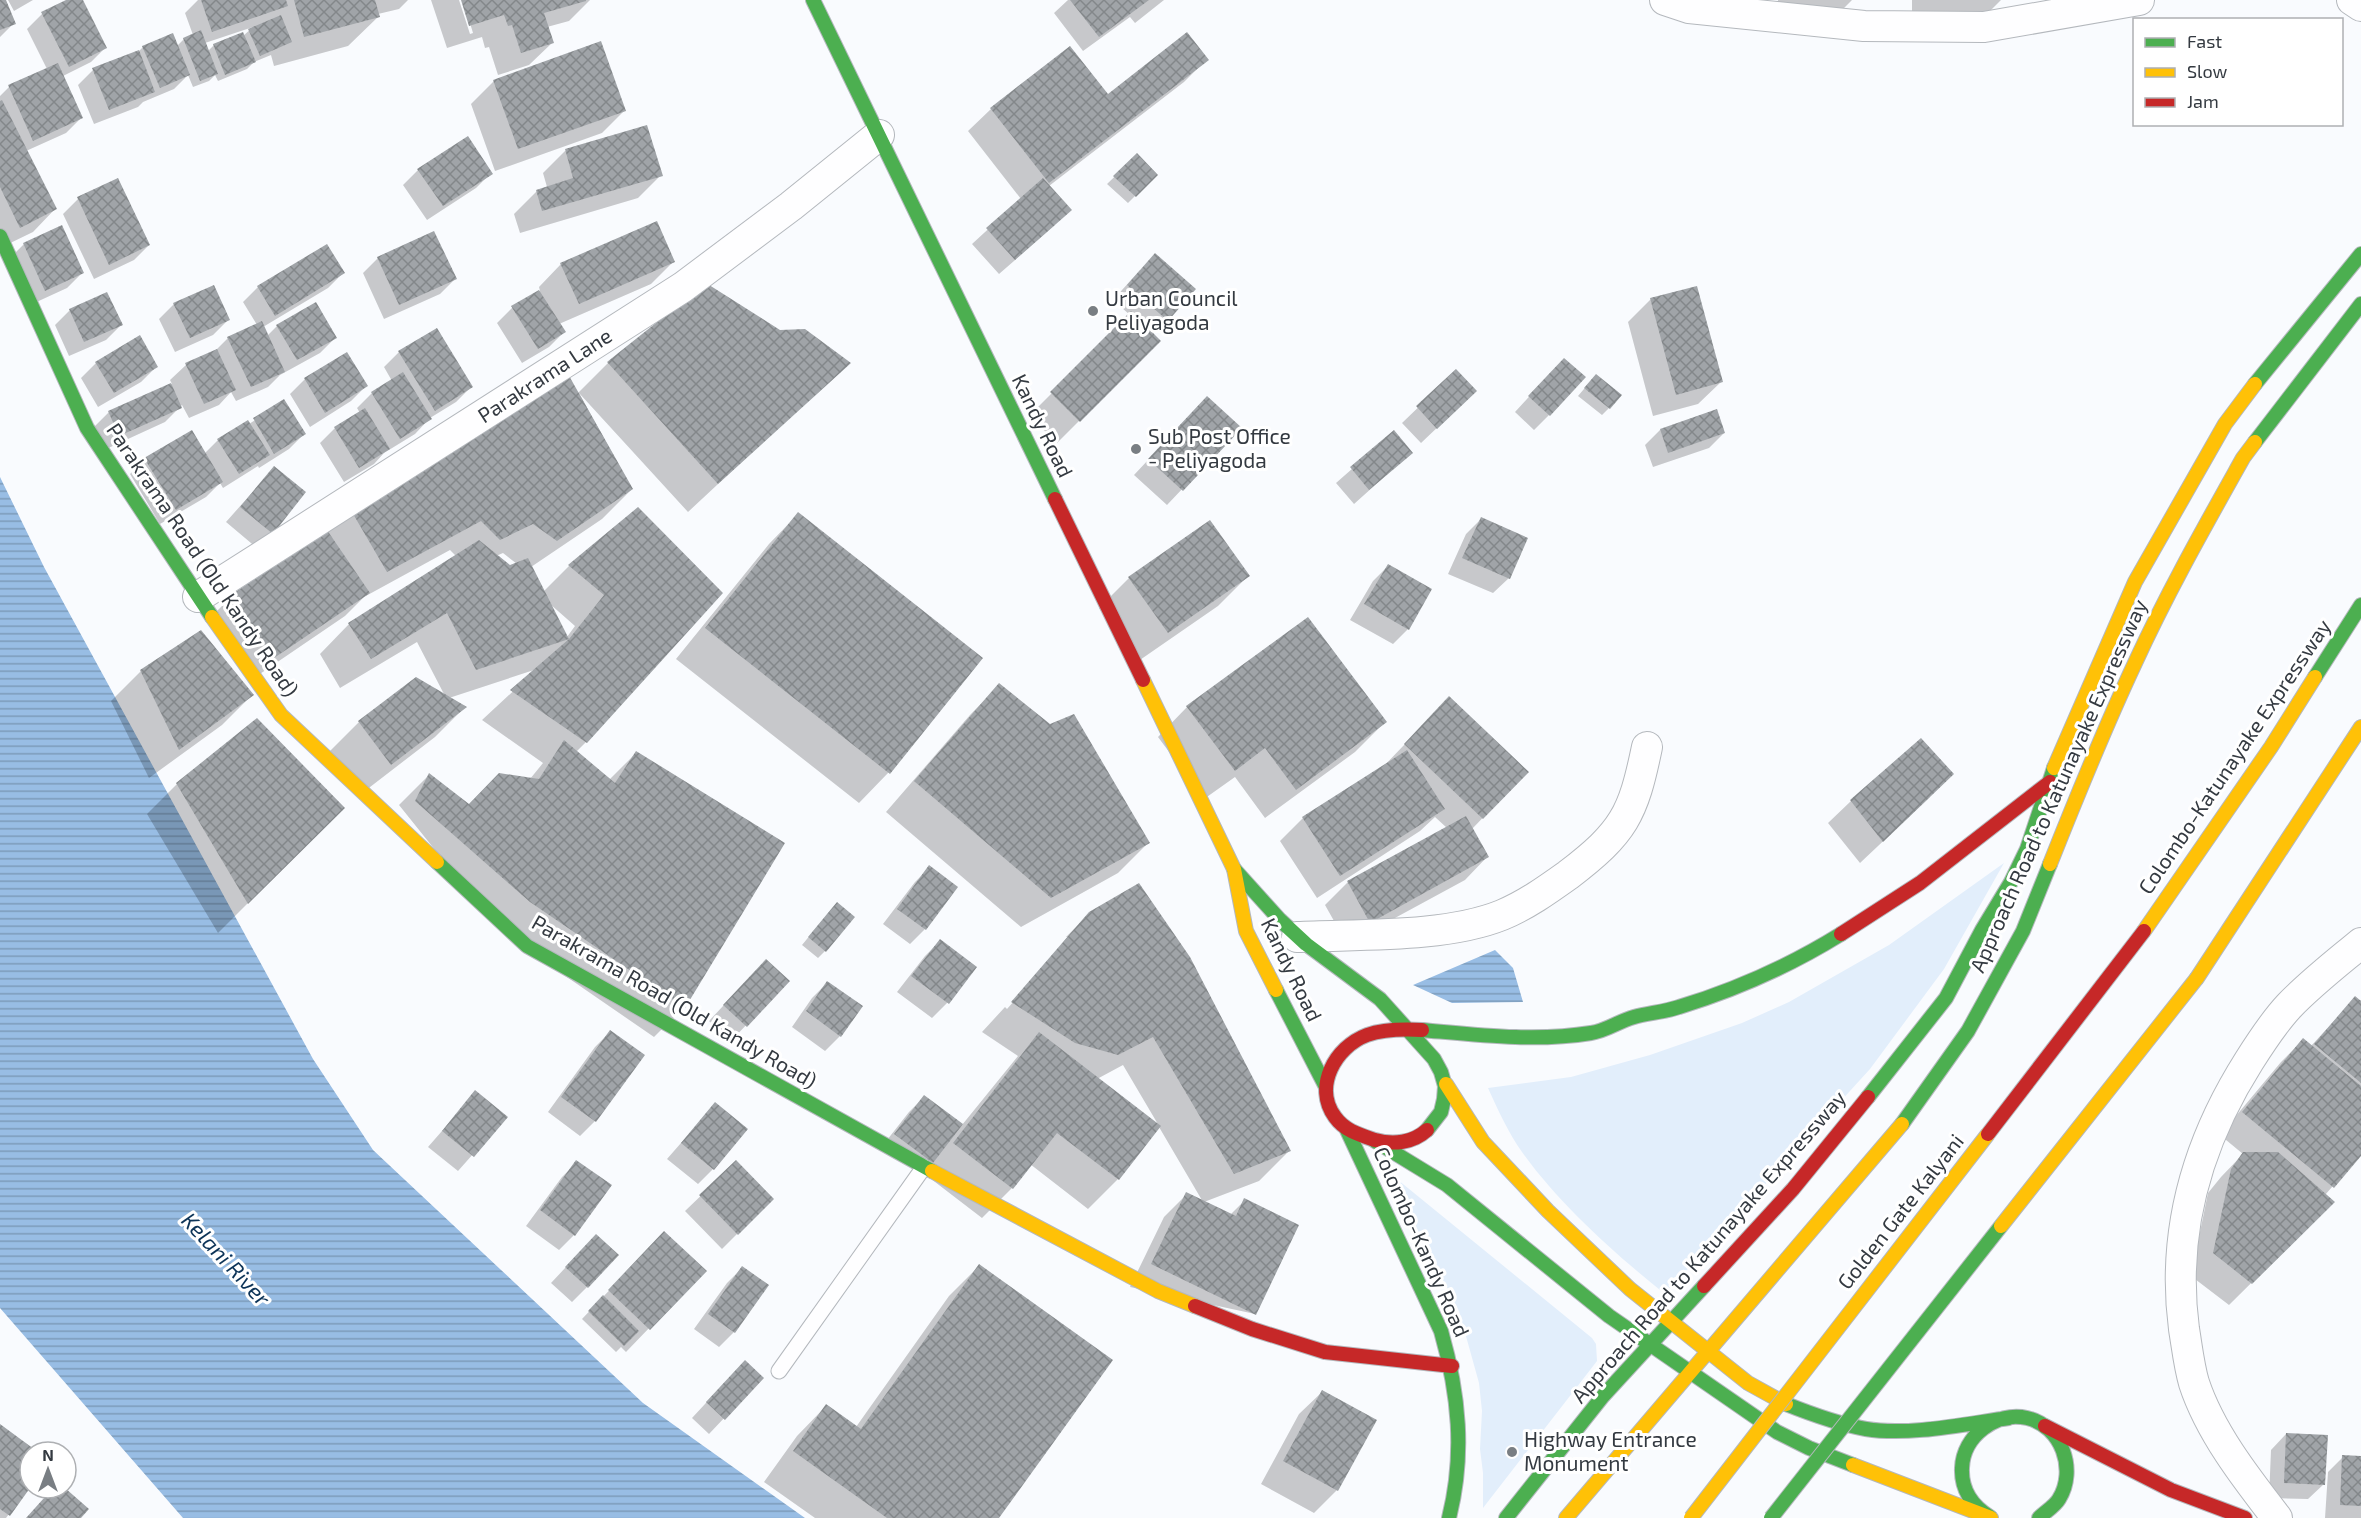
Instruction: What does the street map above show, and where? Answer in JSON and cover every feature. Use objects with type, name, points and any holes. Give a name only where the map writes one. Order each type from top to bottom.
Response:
[{"type":"main road","name":"Kandy Road","points":[[813,0],[1234,869],[1246,931],[1325,1085]]},
{"type":"main road","name":"Parakrama Road (Old Kandy Road)","points":[[0,236],[87,428],[198,597],[280,715],[527,946],[924,1167],[1158,1291],[1252,1329],[1325,1352],[1452,1366]]},
{"type":"main road","name":"Approach Road to Katunayake Expressway","points":[[1506,1518],[1603,1396],[1793,1189],[1946,998],[1982,930],[2012,882],[2059,754],[2135,582],[2225,424],[2277,356],[2361,254]]},
{"type":"main road","name":"Approach Road to Katunayake Expressway","points":[[1566,1518],[1912,1112],[1968,1031],[2023,931],[2095,752],[2156,619],[2186,560],[2243,458],[2279,408],[2361,304]]},
{"type":"main road","name":"Colombo-Katunayake Expressway","points":[[2144,931],[2271,747],[2361,605]]},
{"type":"main road","points":[[1771,1518],[2197,978],[2361,727]]},
{"type":"main road","points":[[1992,1518],[1809,1448],[1777,1432],[1609,1316],[1447,1185],[1409,1160],[1370,1138],[1346,1128],[1331,1110],[1325,1085],[1331,1064],[1353,1042],[1369,1035],[1405,1029],[1469,1035],[1531,1037],[1595,1032],[1631,1017],[1677,1008],[1789,964],[1875,916],[1944,866],[2051,781]]},
{"type":"main road","name":"Kandy Road","points":[[1234,869],[1297,937],[1378,997],[1405,1029]]},
{"type":"main road","name":"Golden Gate Kalyani","points":[[1691,1518],[2144,931]]},
{"type":"main road","points":[[1405,1029],[1436,1062],[1446,1084],[1483,1142],[1548,1211],[1630,1289],[1748,1383],[1780,1401],[1813,1415],[1867,1429],[1926,1430],[2009,1418],[2025,1418],[2091,1447],[2169,1489],[2245,1518]]},
{"type":"main road","points":[[1370,1138],[1398,1143],[1419,1137],[1440,1112],[1446,1100],[1446,1084]]},
{"type":"main road","name":"Colombo-Kandy Road","points":[[1346,1128],[1442,1331],[1452,1366],[1458,1401],[1459,1442],[1455,1497],[1449,1518]]},
{"type":"main road","points":[[1992,1518],[1976,1507],[1965,1489],[1963,1458],[1966,1447],[1979,1431],[1998,1420],[2009,1418]]},
{"type":"main road","points":[[2038,1518],[2058,1502],[2068,1478],[2064,1450],[2055,1436],[2040,1424]]},
{"type":"street","points":[[1665,0],[1689,8],[1864,26],[1984,27],[2139,0]]},
{"type":"street","points":[[2352,0],[2361,6]]},
{"type":"street","name":"Parakrama Lane","points":[[198,597],[683,287],[791,206],[879,135]]},
{"type":"street","points":[[1297,937],[1449,929],[1502,915],[1544,892],[1586,861],[1614,836],[1626,818],[1638,789],[1647,747]]},
{"type":"street","points":[[2277,1518],[2243,1473],[2215,1427],[2194,1383],[2180,1301],[2180,1258],[2186,1212],[2200,1159],[2218,1114],[2262,1040],[2288,1007],[2361,943]]},
{"type":"lane","points":[[779,1371],[924,1167]]},
{"type":"shaded area","points":[[2004,863],[1944,969],[1870,1069],[1665,1294],[1570,1209],[1537,1171],[1512,1137],[1488,1088],[1571,1077],[1650,1055],[1742,1023],[1789,1002],[1889,945]]},
{"type":"shaded area","points":[[1387,1171],[1592,1338],[1596,1344],[1597,1361],[1483,1508],[1480,1449],[1482,1411],[1479,1383],[1459,1311]]},
{"type":"water","name":"Kelani River","points":[[0,477],[44,567],[313,1059],[373,1150],[643,1403],[805,1518],[183,1518],[0,1308]]},
{"type":"water","points":[[1495,950],[1513,968],[1523,1002],[1452,1003],[1413,985]]},
{"type":"building","points":[[0,0],[6,0],[16,24],[0,30]]},
{"type":"building","points":[[66,0],[83,0],[107,48],[69,67],[41,12]]},
{"type":"building","points":[[201,0],[286,0],[288,6],[212,32]]},
{"type":"building","points":[[294,0],[375,0],[380,17],[304,37]]},
{"type":"building","points":[[461,0],[586,1],[544,13],[554,43],[521,53],[512,25],[508,26],[504,15],[469,26]]},
{"type":"building","points":[[1070,0],[1149,0],[1099,37]]},
{"type":"building","points":[[281,15],[292,42],[260,56],[248,29]]},
{"type":"building","points":[[201,30],[218,74],[200,81],[183,38]]},
{"type":"building","points":[[243,32],[256,62],[225,75],[213,44]]},
{"type":"building","points":[[1187,32],[1209,60],[1049,183],[990,108],[1070,46],[1108,94]]},
{"type":"building","points":[[173,33],[190,75],[160,88],[142,46]]},
{"type":"building","points":[[601,41],[626,111],[518,149],[493,80]]},
{"type":"building","points":[[139,50],[155,92],[109,110],[92,68]]},
{"type":"building","points":[[58,63],[83,118],[33,141],[8,85]]},
{"type":"building","points":[[2,100],[57,209],[20,228],[0,187],[0,101]]},
{"type":"building","points":[[647,125],[663,176],[542,211],[536,190],[573,178],[565,149]]},
{"type":"building","points":[[468,136],[493,174],[443,206],[417,169]]},
{"type":"building","points":[[1137,153],[1158,175],[1136,197],[1113,176]]},
{"type":"building","points":[[118,178],[150,245],[109,265],[77,197]]},
{"type":"building","points":[[1043,178],[1072,210],[1015,260],[986,228]]},
{"type":"building","points":[[657,221],[675,262],[579,304],[560,263]]},
{"type":"building","points":[[62,225],[84,273],[45,291],[23,243]]},
{"type":"building","points":[[434,231],[457,279],[399,305],[377,257]]},
{"type":"building","points":[[327,244],[345,273],[275,316],[257,286]]},
{"type":"building","points":[[1155,253],[1196,289],[1168,321],[1127,285]]},
{"type":"building","points":[[706,283],[780,330],[805,329],[851,363],[718,484],[607,362]]},
{"type":"building","points":[[214,285],[230,320],[190,338],[173,303]]},
{"type":"building","points":[[1697,286],[1723,382],[1676,395],[1650,298]]},
{"type":"building","points":[[539,290],[566,332],[538,349],[511,306]]},
{"type":"building","points":[[107,292],[123,325],[84,342],[69,309]]},
{"type":"building","points":[[316,302],[337,338],[297,360],[276,325]]},
{"type":"building","points":[[1131,311],[1161,341],[1080,422],[1050,392]]},
{"type":"building","points":[[262,321],[285,372],[251,387],[227,337]]},
{"type":"building","points":[[437,328],[473,387],[435,411],[398,351]]},
{"type":"building","points":[[140,335],[158,367],[114,393],[95,362]]},
{"type":"building","points":[[217,349],[236,390],[204,404],[185,363]]},
{"type":"building","points":[[347,352],[368,386],[325,413],[304,378]]},
{"type":"building","points":[[1564,358],[1586,377],[1550,416],[1528,396]]},
{"type":"building","points":[[1456,369],[1477,391],[1437,429],[1416,406]]},
{"type":"building","points":[[403,372],[432,419],[400,439],[371,392]]},
{"type":"building","points":[[568,374],[633,489],[557,541],[533,524],[500,540],[481,521],[387,572],[349,507]]},
{"type":"building","points":[[1596,374],[1622,395],[1610,409],[1584,388]]},
{"type":"building","points":[[171,383],[182,408],[119,436],[108,411]]},
{"type":"building","points":[[1207,396],[1242,428],[1183,491],[1148,459]]},
{"type":"building","points":[[284,399],[306,434],[274,454],[253,418]]},
{"type":"building","points":[[365,408],[390,449],[359,468],[334,427]]},
{"type":"building","points":[[1717,409],[1725,433],[1668,453],[1660,429]]},
{"type":"building","points":[[248,420],[270,455],[239,474],[217,439]]},
{"type":"building","points":[[192,430],[223,482],[176,510],[144,458]]},
{"type":"building","points":[[1394,430],[1413,453],[1369,490],[1350,467]]},
{"type":"building","points":[[274,466],[306,492],[273,534],[240,507]]},
{"type":"building","points":[[638,507],[723,593],[587,743],[510,690],[569,639],[604,595],[568,565]]},
{"type":"building","points":[[798,512],[983,658],[890,774],[705,628]]},
{"type":"building","points":[[1481,517],[1528,538],[1510,579],[1462,558]]},
{"type":"building","points":[[1210,520],[1250,576],[1168,633],[1128,577]]},
{"type":"building","points":[[327,530],[370,593],[274,658],[231,595]]},
{"type":"building","points":[[479,540],[510,565],[528,558],[569,639],[476,670],[447,613],[371,659],[348,623]]},
{"type":"building","points":[[1388,564],[1432,589],[1409,630],[1364,604]]},
{"type":"building","points":[[1308,617],[1387,722],[1296,790],[1265,748],[1235,771],[1186,706]]},
{"type":"building","points":[[201,630],[254,695],[179,750],[140,670]]},
{"type":"building","points":[[416,677],[467,707],[391,765],[358,721]]},
{"type":"building","points":[[999,683],[1050,724],[1074,714],[1150,843],[1051,898],[914,781]]},
{"type":"building","points":[[1449,696],[1529,772],[1483,819],[1404,744]]},
{"type":"building","points":[[257,718],[345,808],[248,904],[176,783]]},
{"type":"building","points":[[1921,738],[1954,774],[1883,842],[1850,800]]},
{"type":"building","points":[[564,740],[615,783],[636,751],[785,843],[685,1008],[530,902],[415,801],[429,773],[469,804],[499,773],[539,779]]},
{"type":"building","points":[[1407,750],[1445,809],[1340,876],[1302,817]]},
{"type":"building","points":[[1466,816],[1489,857],[1370,923],[1347,881]]},
{"type":"building","points":[[929,865],[958,887],[926,930],[897,909]]},
{"type":"building","points":[[1139,883],[1190,957],[1291,1151],[1234,1174],[1153,1037],[1118,1055],[1075,1043],[1011,1002],[1089,912]]},
{"type":"building","points":[[837,902],[855,917],[826,952],[808,937]]},
{"type":"building","points":[[940,939],[977,967],[949,1004],[911,976]]},
{"type":"building","points":[[766,959],[790,981],[747,1027],[723,1005]]},
{"type":"building","points":[[827,981],[863,1006],[841,1037],[806,1011]]},
{"type":"building","points":[[2355,996],[2361,1001],[2361,1083],[2314,1044]]},
{"type":"building","points":[[610,1030],[645,1055],[596,1122],[561,1097]]},
{"type":"building","points":[[1039,1032],[1161,1126],[1119,1180],[1057,1133],[1013,1189],[953,1143]]},
{"type":"building","points":[[2303,1038],[2361,1086],[2361,1156],[2334,1188],[2242,1112]]},
{"type":"building","points":[[475,1090],[508,1117],[474,1157],[442,1131]]},
{"type":"building","points":[[924,1095],[963,1124],[933,1163],[894,1134]]},
{"type":"building","points":[[715,1102],[748,1129],[714,1170],[681,1143]]},
{"type":"building","points":[[2243,1152],[2278,1152],[2335,1202],[2252,1284],[2213,1253],[2231,1169]]},
{"type":"building","points":[[576,1160],[612,1185],[575,1236],[540,1210]]},
{"type":"building","points":[[736,1160],[774,1199],[738,1235],[699,1195]]},
{"type":"building","points":[[1186,1192],[1236,1216],[1244,1198],[1299,1225],[1256,1315],[1151,1264]]},
{"type":"building","points":[[664,1231],[707,1271],[650,1330],[608,1290]]},
{"type":"building","points":[[596,1234],[619,1255],[588,1288],[565,1267]]},
{"type":"building","points":[[979,1264],[1113,1360],[999,1518],[887,1518],[793,1451],[826,1404],[861,1429]]},
{"type":"building","points":[[742,1266],[769,1285],[735,1333],[708,1314]]},
{"type":"building","points":[[603,1295],[639,1331],[624,1346],[588,1311]]},
{"type":"building","points":[[745,1360],[764,1378],[725,1420],[706,1402]]},
{"type":"building","points":[[1322,1390],[1377,1420],[1338,1491],[1283,1461]]},
{"type":"building","points":[[0,1424],[22,1440],[18,1440],[18,1500],[21,1500],[10,1516],[0,1509]]},
{"type":"building","points":[[2286,1433],[2328,1435],[2325,1485],[2284,1483]]},
{"type":"building","points":[[2342,1455],[2361,1456],[2361,1506],[2340,1505]]},
{"type":"building","points":[[78,1499],[89,1509],[81,1518],[26,1518],[42,1500]]},
{"type":"traffic: fast","points":[[813,0],[1055,499]]},
{"type":"traffic: fast","points":[[0,236],[87,428],[212,617]]},
{"type":"traffic: fast","points":[[2255,384],[2361,254]]},
{"type":"traffic: fast","points":[[2255,442],[2361,304]]},
{"type":"traffic: fast","points":[[2315,677],[2361,605]]},
{"type":"traffic: fast","points":[[1868,1097],[1946,998],[2027,849],[2054,768]]},
{"type":"traffic: fast","points":[[437,862],[527,946],[932,1171]]},
{"type":"traffic: fast","points":[[1902,1124],[1968,1031],[2023,931],[2050,864]]},
{"type":"traffic: fast","points":[[1234,869],[1280,920],[1306,944],[1380,999],[1434,1059],[1445,1086],[1444,1099],[1441,1112],[1427,1130]]},
{"type":"traffic: fast","points":[[1422,1030],[1485,1036],[1528,1037],[1570,1036],[1597,1032],[1628,1019],[1673,1009],[1742,985],[1783,966],[1841,934]]},
{"type":"traffic: fast","points":[[1276,990],[1325,1085]]},
{"type":"traffic: fast","points":[[1346,1128],[1441,1331],[1452,1378],[1458,1424],[1457,1471],[1449,1518]]},
{"type":"traffic: fast","points":[[1375,1141],[1447,1185],[1609,1316],[1777,1432],[1809,1448],[1853,1465]]},
{"type":"traffic: fast","points":[[1771,1518],[2001,1226]]},
{"type":"traffic: fast","points":[[1506,1518],[1603,1396],[1704,1286]]},
{"type":"traffic: fast","points":[[1786,1404],[1845,1424],[1883,1431],[1937,1428],[2009,1418]]},
{"type":"traffic: fast","points":[[1990,1517],[1973,1502],[1963,1483],[1964,1456],[1968,1446],[1983,1428],[2004,1418],[2015,1417],[2027,1418],[2049,1430],[2057,1439],[2066,1463],[2067,1475],[2059,1499],[2039,1518]]},
{"type":"traffic: slow","points":[[2054,768],[2135,582],[2225,424],[2255,384]]},
{"type":"traffic: slow","points":[[2050,864],[2147,637],[2243,458],[2255,442]]},
{"type":"traffic: slow","points":[[212,617],[281,715],[437,862]]},
{"type":"traffic: slow","points":[[2144,931],[2271,747],[2315,677]]},
{"type":"traffic: slow","points":[[1143,680],[1234,869],[1246,931],[1276,990]]},
{"type":"traffic: slow","points":[[2197,978],[2361,727]]},
{"type":"traffic: slow","points":[[2001,1226],[2197,978]]},
{"type":"traffic: slow","points":[[1446,1084],[1483,1142],[1548,1211],[1630,1289],[1748,1383],[1786,1404]]},
{"type":"traffic: slow","points":[[1566,1518],[1902,1124]]},
{"type":"traffic: slow","points":[[1691,1518],[1988,1134]]},
{"type":"traffic: slow","points":[[932,1171],[1158,1291],[1195,1306]]},
{"type":"traffic: slow","points":[[1853,1465],[1991,1518]]},
{"type":"traffic: jam","points":[[1055,499],[1143,680]]},
{"type":"traffic: jam","points":[[1841,934],[1920,883],[2050,782]]},
{"type":"traffic: jam","points":[[1988,1134],[2144,931]]},
{"type":"traffic: jam","points":[[1422,1030],[1380,1032],[1356,1041],[1337,1058],[1327,1081],[1326,1093],[1329,1105],[1339,1122],[1364,1136],[1382,1142],[1396,1142],[1416,1138],[1427,1130]]},
{"type":"traffic: jam","points":[[1704,1286],[1793,1189],[1868,1097]]},
{"type":"traffic: jam","points":[[1195,1306],[1252,1329],[1325,1352],[1452,1366]]},
{"type":"traffic: jam","points":[[2045,1426],[2171,1490],[2245,1518]]},
{"type":"place","name":"Urban Council Peliyagoda","points":[[1093,311]]},
{"type":"place","name":"Sub Post Office - Peliyagoda","points":[[1136,449]]},
{"type":"place","name":"Highway Entrance Monument","points":[[1512,1452]]}]
